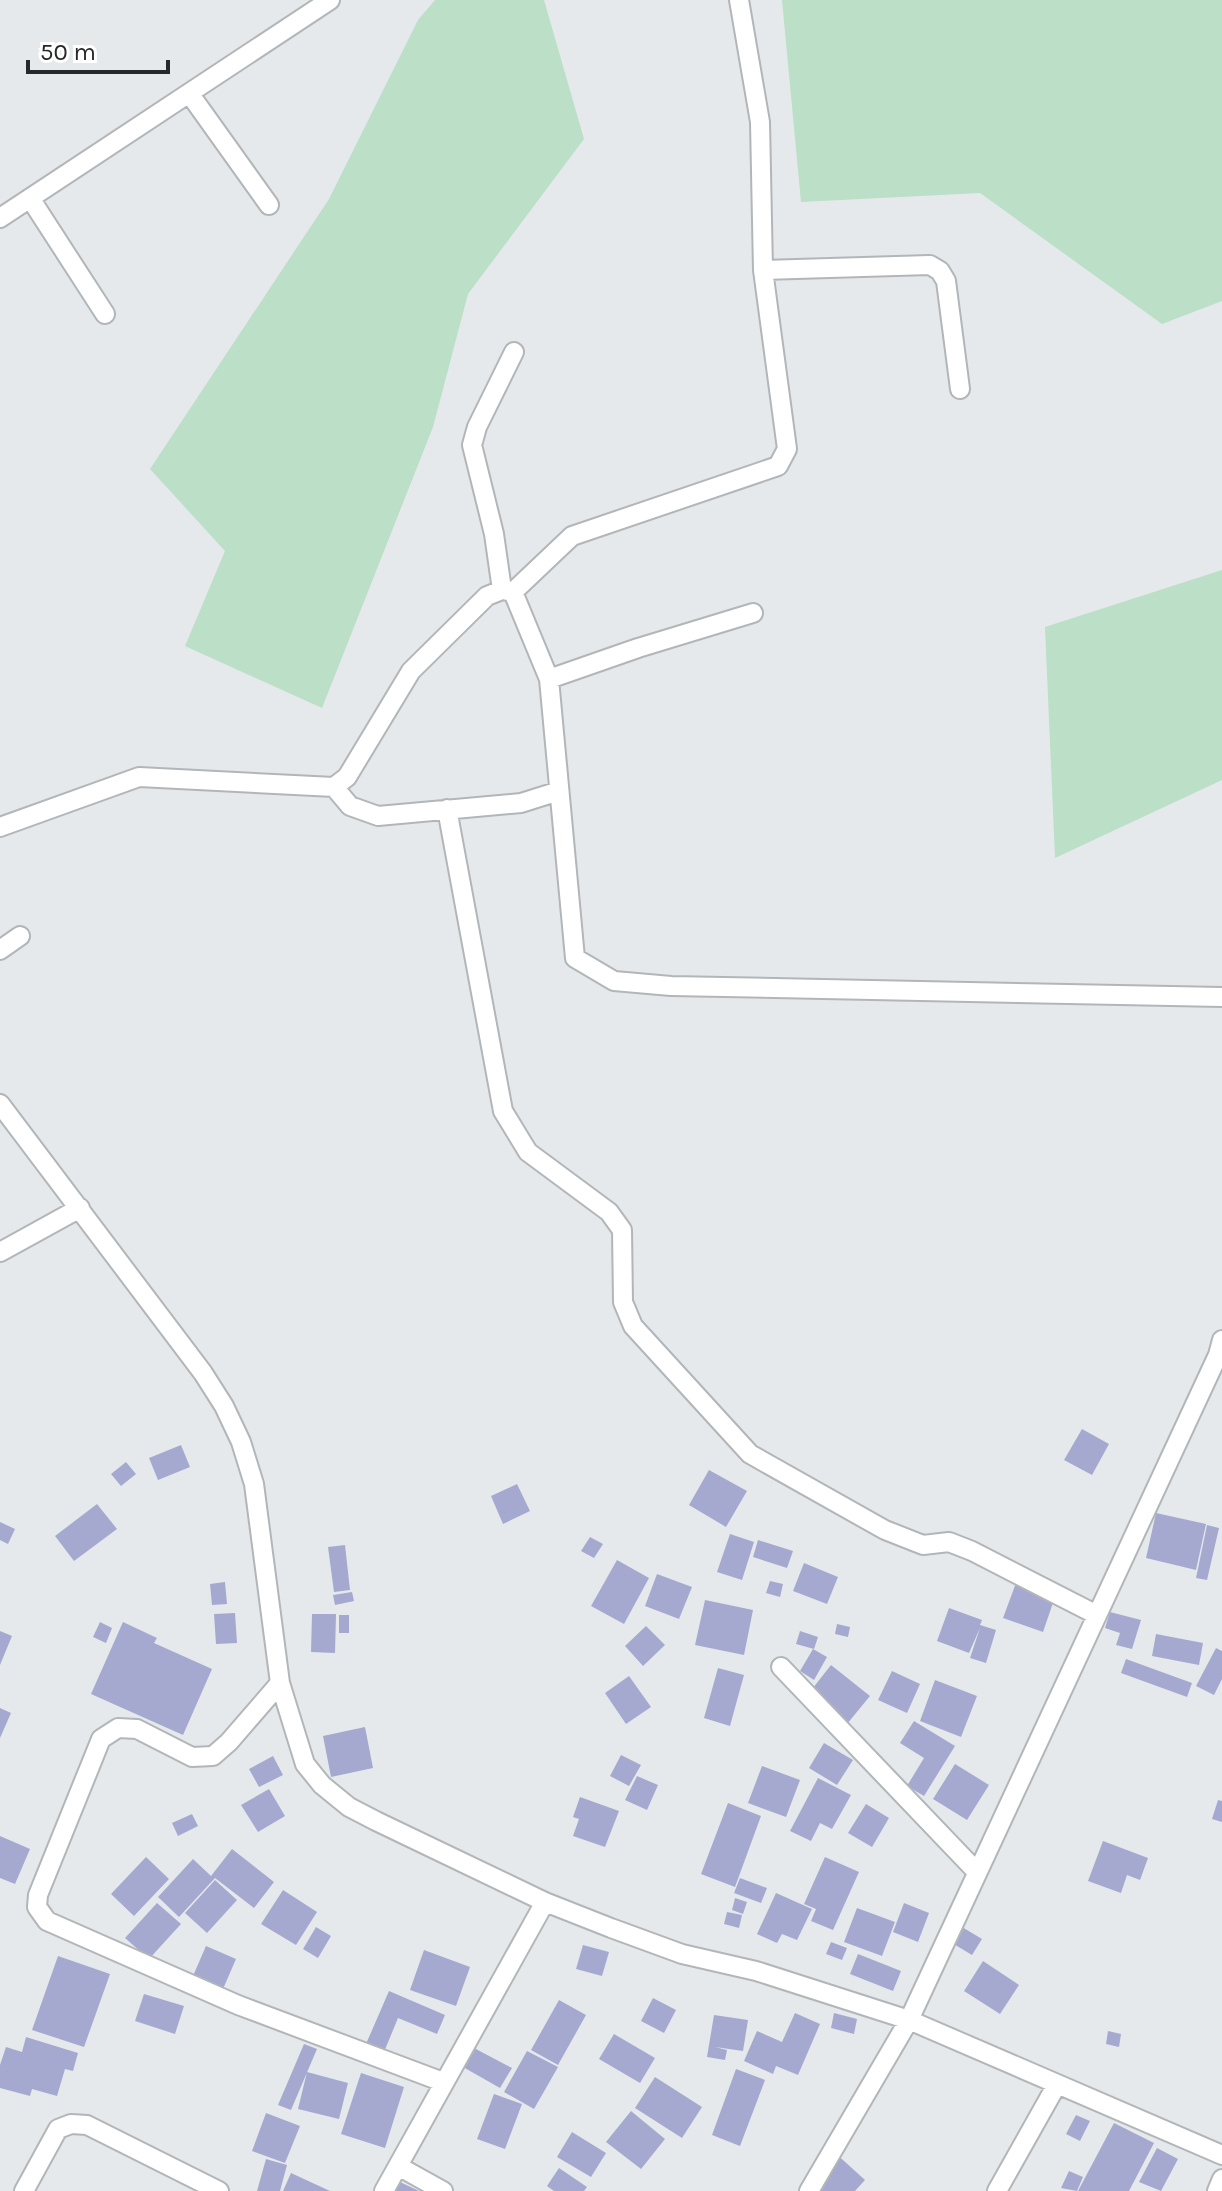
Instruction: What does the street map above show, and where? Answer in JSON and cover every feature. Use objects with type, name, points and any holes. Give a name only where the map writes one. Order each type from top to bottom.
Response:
[{"type":"street","points":[[0,218],[330,0]]},
{"type":"street","points":[[0,827],[139,777],[334,787],[347,777],[411,671],[487,596],[507,591],[572,536],[778,466],[787,449],[763,270],[760,122],[739,0]]},
{"type":"street","points":[[189,93],[269,205]]},
{"type":"street","points":[[30,198],[105,314]]},
{"type":"street","points":[[763,270],[930,265],[940,271],[946,281],[960,389]]},
{"type":"street","points":[[514,352],[477,427],[472,445],[507,591],[549,679],[575,958],[614,981],[671,986],[1222,997]]},
{"type":"street","points":[[549,679],[753,613]]},
{"type":"street","points":[[334,787],[350,806],[378,816],[521,803],[559,791]]},
{"type":"street","points":[[447,809],[503,1111],[528,1152],[609,1212],[622,1230],[623,1302],[633,1326],[750,1454],[885,1530],[923,1545],[949,1542],[972,1551],[1097,1615]]},
{"type":"street","points":[[0,950],[20,936]]},
{"type":"street","points":[[0,1104],[203,1373],[224,1406],[241,1442],[257,1499],[280,1683],[305,1764],[322,1785],[349,1807],[545,1902],[682,1954],[756,1971],[909,2020],[1056,2086],[1220,2148]]},
{"type":"street","points":[[0,1252],[80,1208]]},
{"type":"street","points":[[809,2191],[909,2020],[1218,1355],[1222,1340]]},
{"type":"street","points":[[781,1667],[976,1871]]},
{"type":"street","points":[[280,1683],[213,1756],[192,1757],[137,1729],[118,1728],[101,1739],[38,1895],[37,1907],[47,1921],[238,2005],[443,2082]]},
{"type":"street","points":[[384,2191],[545,1902]]},
{"type":"street","points":[[997,2191],[1056,2086]]},
{"type":"street","points":[[24,2191],[58,2129],[71,2124],[87,2125],[219,2191]]},
{"type":"street","points":[[398,2166],[443,2191]]},
{"type":"street","points":[[1217,2191],[1222,2179]]},
{"type":"green space","points":[[435,0],[544,0],[584,139],[468,294],[433,427],[322,708],[185,646],[225,551],[150,469],[329,199],[418,20]]},
{"type":"green space","points":[[782,0],[1222,0],[1222,301],[1162,324],[980,193],[801,202]]},
{"type":"green space","points":[[1222,570],[1222,780],[1055,858],[1045,627]]},
{"type":"building","points":[[1082,1429],[1109,1444],[1092,1475],[1064,1460]]},
{"type":"building","points":[[181,1445],[190,1467],[158,1480],[149,1458]]},
{"type":"building","points":[[126,1462],[136,1474],[121,1486],[111,1474]]},
{"type":"building","points":[[709,1470],[747,1491],[726,1527],[689,1505]]},
{"type":"building","points":[[517,1484],[530,1511],[503,1524],[491,1496]]},
{"type":"building","points":[[97,1504],[117,1529],[74,1561],[55,1536]]},
{"type":"building","points":[[1156,1513],[1206,1524],[1196,1570],[1146,1558]]},
{"type":"building","points":[[0,1522],[15,1529],[8,1544],[0,1540]]},
{"type":"building","points":[[1207,1525],[1219,1528],[1207,1580],[1196,1578]]},
{"type":"building","points":[[730,1534],[754,1542],[742,1580],[717,1572]]},
{"type":"building","points":[[590,1537],[603,1544],[594,1558],[581,1551]]},
{"type":"building","points":[[758,1540],[793,1551],[787,1568],[753,1557]]},
{"type":"building","points":[[345,1545],[350,1590],[334,1592],[328,1547]]},
{"type":"building","points":[[617,1560],[649,1578],[624,1624],[591,1606]]},
{"type":"building","points":[[804,1563],[838,1577],[827,1604],[793,1591]]},
{"type":"building","points":[[657,1574],[692,1587],[679,1619],[645,1606]]},
{"type":"building","points":[[770,1581],[783,1584],[780,1597],[766,1593]]},
{"type":"building","points":[[225,1582],[227,1604],[212,1605],[210,1584]]},
{"type":"building","points":[[1016,1583],[1055,1597],[1043,1632],[1003,1618]]},
{"type":"building","points":[[352,1592],[354,1601],[335,1605],[333,1595]]},
{"type":"building","points":[[705,1600],[753,1610],[744,1655],[695,1645]]},
{"type":"building","points":[[949,1608],[982,1620],[980,1625],[996,1630],[986,1663],[970,1658],[980,1628],[969,1653],[937,1641]]},
{"type":"building","points":[[1110,1612],[1141,1620],[1132,1649],[1116,1645],[1120,1633],[1105,1628]]},
{"type":"building","points":[[235,1613],[237,1643],[216,1644],[214,1614]]},
{"type":"building","points":[[312,1614],[336,1614],[335,1653],[311,1652]]},
{"type":"building","points":[[339,1615],[349,1615],[349,1633],[339,1633]]},
{"type":"building","points":[[100,1622],[112,1628],[106,1643],[93,1637]]},
{"type":"building","points":[[123,1622],[157,1638],[154,1643],[212,1669],[183,1735],[91,1694]]},
{"type":"building","points":[[837,1624],[850,1627],[848,1637],[835,1634]]},
{"type":"building","points":[[646,1626],[665,1645],[643,1666],[625,1646]]},
{"type":"building","points":[[0,1631],[12,1636],[0,1665]]},
{"type":"building","points":[[800,1631],[818,1637],[814,1649],[796,1644]]},
{"type":"building","points":[[1156,1634],[1203,1643],[1199,1665],[1152,1656]]},
{"type":"building","points":[[1216,1648],[1222,1651],[1222,1679],[1214,1695],[1196,1686]]},
{"type":"building","points":[[813,1649],[827,1657],[814,1680],[800,1671]]},
{"type":"building","points":[[1126,1659],[1192,1683],[1187,1697],[1121,1673]]},
{"type":"building","points":[[831,1665],[870,1696],[847,1724],[809,1693]]},
{"type":"building","points":[[718,1668],[744,1675],[730,1726],[704,1718]]},
{"type":"building","points":[[892,1671],[920,1684],[907,1713],[878,1700]]},
{"type":"building","points":[[629,1676],[651,1707],[626,1724],[605,1693]]},
{"type":"building","points":[[935,1680],[977,1696],[961,1737],[920,1721]]},
{"type":"building","points":[[0,1708],[11,1713],[0,1738]]},
{"type":"building","points":[[914,1721],[955,1746],[924,1796],[907,1786],[924,1758],[900,1743]]},
{"type":"building","points":[[365,1727],[373,1768],[331,1777],[323,1736]]},
{"type":"building","points":[[824,1743],[853,1760],[837,1785],[809,1768]]},
{"type":"building","points":[[621,1755],[641,1765],[629,1786],[610,1776]]},
{"type":"building","points":[[273,1756],[283,1775],[259,1787],[249,1769]]},
{"type":"building","points":[[955,1764],[989,1785],[967,1820],[933,1799]]},
{"type":"building","points":[[762,1766],[800,1780],[786,1817],[748,1803]]},
{"type":"building","points":[[637,1776],[658,1785],[647,1810],[625,1800]]},
{"type":"building","points":[[818,1778],[851,1795],[832,1829],[820,1823],[811,1841],[790,1831]]},
{"type":"building","points":[[269,1789],[285,1816],[258,1832],[241,1805]]},
{"type":"building","points":[[580,1797],[619,1811],[605,1847],[573,1836],[579,1819],[573,1817]]},
{"type":"building","points":[[1218,1800],[1222,1801],[1222,1822],[1212,1819]]},
{"type":"building","points":[[728,1803],[761,1816],[735,1887],[701,1874]]},
{"type":"building","points":[[866,1804],[889,1818],[872,1847],[848,1833]]},
{"type":"building","points":[[192,1814],[198,1826],[178,1836],[172,1823]]},
{"type":"building","points":[[0,1836],[30,1849],[15,1884],[0,1878]]},
{"type":"building","points":[[1103,1841],[1148,1858],[1140,1880],[1127,1875],[1121,1893],[1088,1881]]},
{"type":"building","points":[[232,1849],[274,1882],[254,1908],[215,1878],[179,1917],[158,1897],[193,1859],[211,1876]]},
{"type":"building","points":[[146,1857],[169,1879],[134,1916],[111,1894]]},
{"type":"building","points":[[825,1857],[859,1872],[833,1930],[811,1921],[816,1909],[804,1904]]},
{"type":"building","points":[[740,1878],[767,1888],[761,1903],[734,1893]]},
{"type":"building","points":[[215,1880],[237,1900],[207,1933],[185,1913]]},
{"type":"building","points":[[283,1890],[317,1912],[296,1945],[261,1924]]},
{"type":"building","points":[[776,1893],[812,1909],[797,1940],[782,1934],[777,1943],[757,1934]]},
{"type":"building","points":[[735,1898],[747,1902],[743,1914],[732,1910]]},
{"type":"building","points":[[157,1903],[181,1924],[149,1959],[125,1938]]},
{"type":"building","points":[[904,1903],[929,1913],[918,1942],[893,1932]]},
{"type":"building","points":[[857,1908],[895,1922],[882,1956],[844,1942]]},
{"type":"building","points":[[727,1912],[742,1915],[739,1928],[724,1924]]},
{"type":"building","points":[[316,1927],[331,1936],[318,1958],[303,1949]]},
{"type":"building","points":[[962,1927],[982,1939],[972,1955],[952,1943]]},
{"type":"building","points":[[831,1942],[847,1948],[842,1960],[826,1954]]},
{"type":"building","points":[[583,1945],[609,1952],[602,1976],[576,1969]]},
{"type":"building","points":[[206,1946],[236,1959],[223,1989],[193,1976]]},
{"type":"building","points":[[424,1950],[470,1967],[456,2006],[410,1990]]},
{"type":"building","points":[[858,1954],[901,1971],[893,1991],[850,1974]]},
{"type":"building","points":[[58,1956],[110,1974],[84,2047],[32,2030]]},
{"type":"building","points":[[983,1961],[1019,1985],[1000,2014],[964,1991]]},
{"type":"building","points":[[389,1991],[445,2015],[437,2034],[398,2018],[384,2052],[366,2044]]},
{"type":"building","points":[[144,1994],[184,2006],[175,2034],[135,2021]]},
{"type":"building","points":[[653,1998],[676,2010],[664,2033],[641,2021]]},
{"type":"building","points":[[559,2000],[586,2015],[558,2065],[531,2050]]},
{"type":"building","points":[[795,2013],[820,2024],[798,2075],[776,2066],[773,2074],[744,2061],[757,2031],[782,2042]]},
{"type":"building","points":[[834,2013],[857,2019],[854,2034],[831,2028]]},
{"type":"building","points":[[714,2015],[748,2020],[743,2051],[715,2047],[727,2050],[725,2060],[707,2057]]},
{"type":"building","points":[[1108,2031],[1121,2034],[1119,2047],[1106,2044]]},
{"type":"building","points":[[614,2034],[655,2058],[640,2083],[599,2059]]},
{"type":"building","points":[[26,2037],[78,2053],[73,2071],[65,2069],[57,2096],[32,2089],[30,2096],[0,2088],[0,2065],[6,2047],[22,2052]]},
{"type":"building","points":[[304,2044],[317,2049],[291,2110],[278,2105]]},
{"type":"building","points":[[474,2048],[512,2068],[500,2088],[463,2067]]},
{"type":"building","points":[[527,2051],[558,2067],[534,2109],[504,2092]]},
{"type":"building","points":[[736,2069],[765,2080],[740,2146],[712,2135]]},
{"type":"building","points":[[307,2072],[348,2083],[339,2119],[298,2109]]},
{"type":"building","points":[[361,2073],[404,2087],[385,2148],[341,2134]]},
{"type":"building","points":[[655,2077],[702,2107],[682,2138],[635,2108]]},
{"type":"building","points":[[494,2094],[522,2104],[505,2149],[477,2139]]},
{"type":"building","points":[[631,2111],[665,2139],[641,2169],[606,2142]]},
{"type":"building","points":[[266,2113],[300,2126],[285,2163],[252,2151]]},
{"type":"building","points":[[1076,2115],[1090,2121],[1080,2141],[1066,2134]]},
{"type":"building","points":[[1114,2123],[1154,2143],[1129,2191],[1078,2191]]},
{"type":"building","points":[[572,2132],[606,2153],[591,2177],[557,2157]]},
{"type":"building","points":[[1157,2148],[1178,2159],[1161,2191],[1139,2182]]},
{"type":"building","points":[[833,2151],[865,2180],[855,2191],[820,2191],[807,2179]]},
{"type":"building","points":[[266,2159],[287,2165],[280,2191],[257,2191]]},
{"type":"building","points":[[559,2168],[587,2187],[584,2191],[554,2191],[547,2186]]},
{"type":"building","points":[[1069,2171],[1083,2177],[1077,2191],[1061,2188]]},
{"type":"building","points":[[291,2173],[330,2191],[283,2191]]},
{"type":"building","points":[[400,2182],[419,2191],[396,2191]]}]
